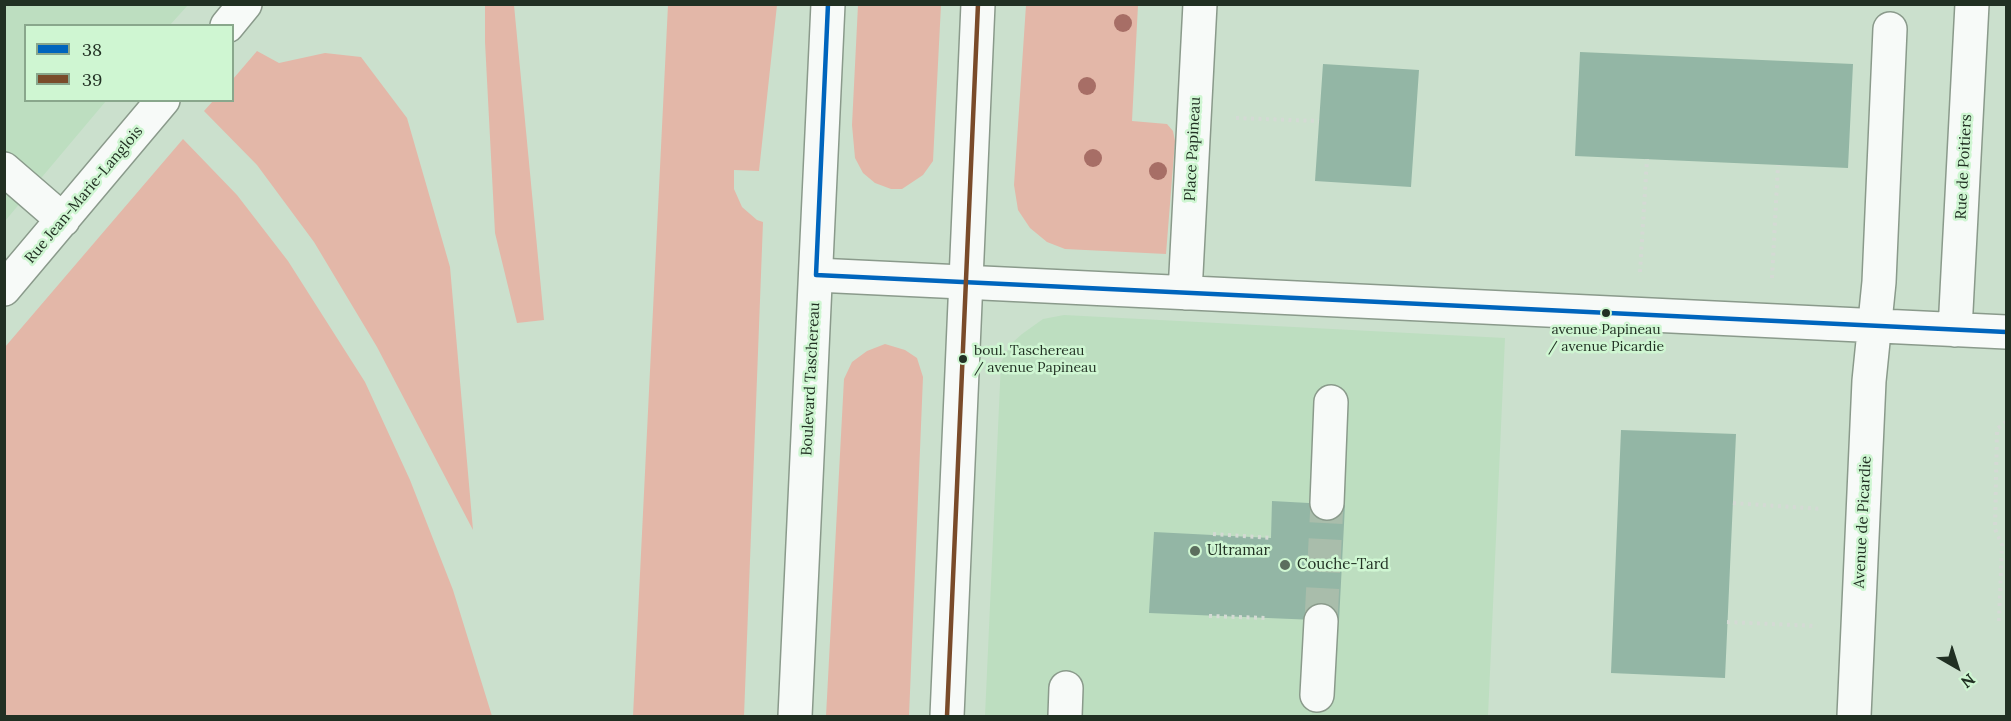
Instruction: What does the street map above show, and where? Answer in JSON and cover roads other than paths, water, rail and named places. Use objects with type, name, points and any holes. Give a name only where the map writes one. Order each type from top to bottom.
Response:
[{"type":"street","points":[[229,24],[245,4]]},
{"type":"street","name":"Boulevard Taschereau","points":[[795,717],[828,4]]},
{"type":"street","points":[[947,717],[964,283],[978,4]]},
{"type":"street","name":"Place Papineau","points":[[1185,293],[1200,4]]},
{"type":"street","name":"Rue de Poitiers","points":[[1955,330],[1972,4]]},
{"type":"street","name":"Avenue de Picardie","points":[[1854,717],[1863,511],[1874,327],[1879,282],[1890,29]]},
{"type":"street","name":"Rue Jean-Marie-Langlois","points":[[4,289],[161,102]]},
{"type":"street","points":[[4,170],[63,220]]},
{"type":"street","points":[[816,275],[2007,333]]},
{"type":"street","points":[[1327,503],[1331,402]]},
{"type":"street","points":[[1317,695],[1321,621]]},
{"type":"tunnel","points":[[1321,621],[1327,503]]},
{"type":"place","name":"avenue Papineau / avenue Picardie","points":[[1606,313]]},
{"type":"place","name":"boul. Taschereau / avenue Papineau","points":[[963,359]]},
{"type":"place","name":"Ultramar","points":[[1195,551]]},
{"type":"place","name":"Couche-Tard","points":[[1285,565]]}]
